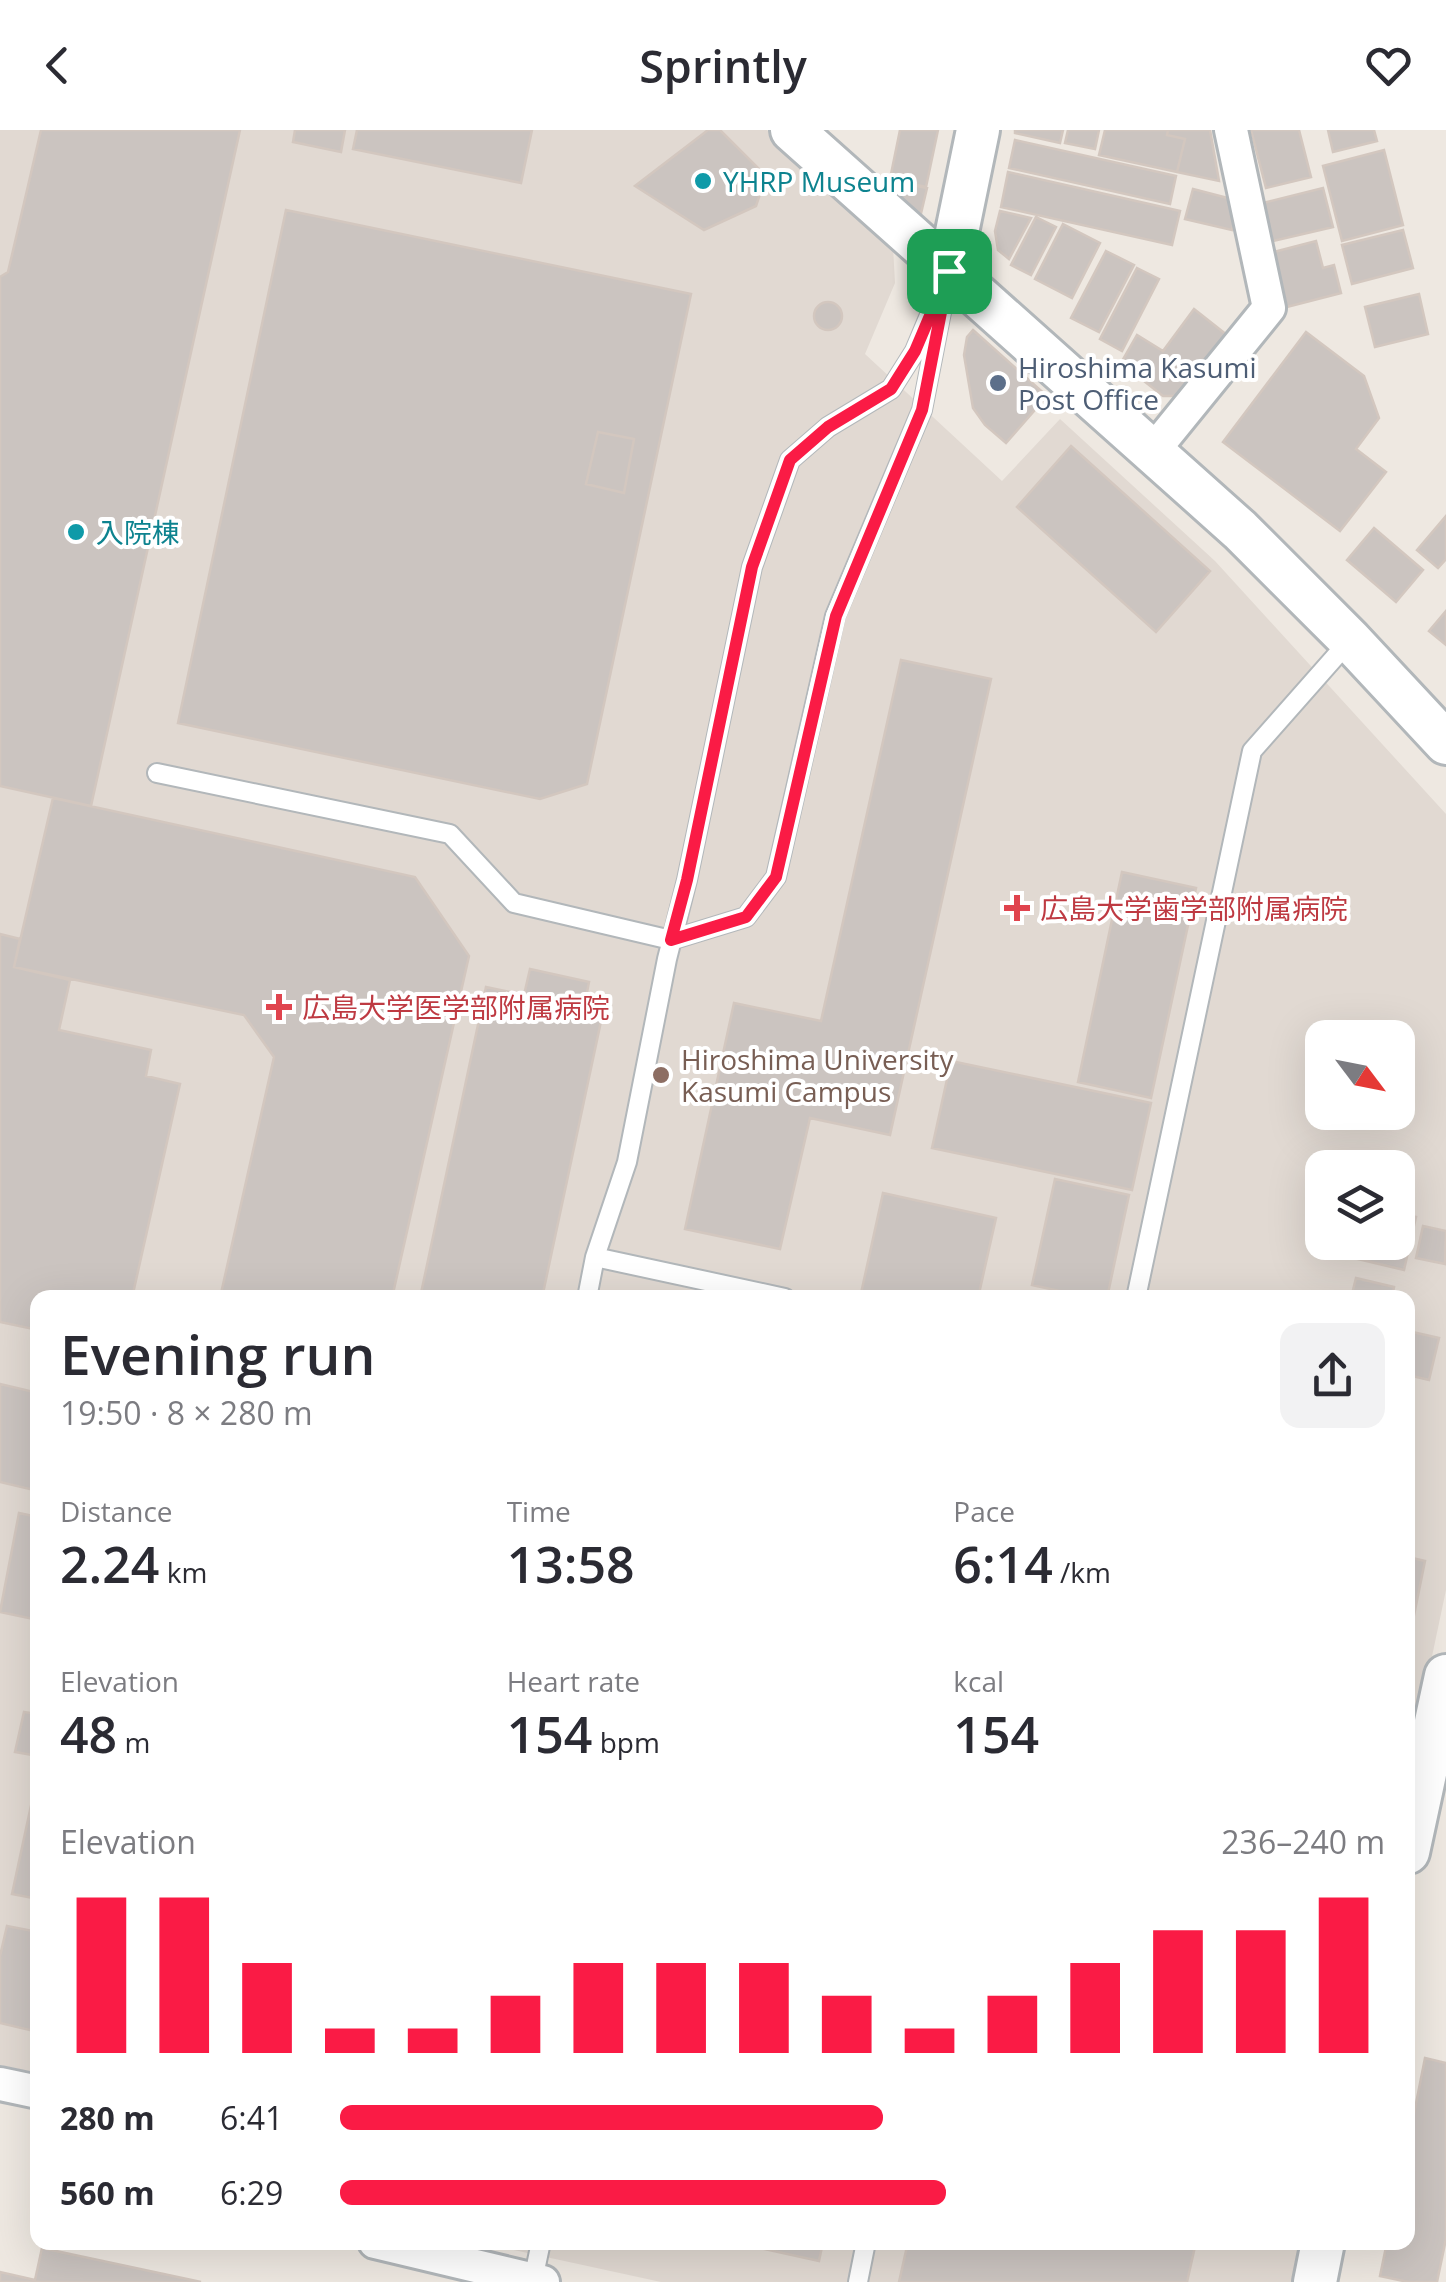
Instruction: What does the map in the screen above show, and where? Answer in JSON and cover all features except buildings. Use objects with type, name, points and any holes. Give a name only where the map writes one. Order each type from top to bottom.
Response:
[{"type":"street","points":[[792,130],[1240,530],[1438,724]]},
{"type":"street","points":[[949,271],[978,130]]},
{"type":"street","points":[[1153,451],[1269,308],[1231,130]]},
{"type":"street","points":[[1416,1770],[1446,1676]]},
{"type":"street","points":[[0,2084],[30,2090]]},
{"type":"street","points":[[408,2250],[538,2281]]},
{"type":"street","points":[[1315,2282],[1322,2250]]},
{"type":"lane","points":[[588,1290],[628,1162],[671,940],[752,567],[790,460],[828,427],[891,389],[915,351],[949,271]]},
{"type":"lane","points":[[157,773],[450,834],[514,902],[671,940],[746,917],[776,877],[836,616],[922,410],[949,271]]},
{"type":"lane","points":[[1138,1290],[1252,750],[1350,640]]},
{"type":"lane","points":[[595,1257],[747,1290]]},
{"type":"lane","points":[[538,2281],[540,2250]]},
{"type":"lane","points":[[858,2282],[864,2250]]},
{"type":"shaded area","name":"Hiroshima University Kasumi Campus","points":[[0,130],[767,130],[893,247],[895,283],[865,354],[1002,481],[1060,419],[1215,561],[1446,814],[1446,1590],[1415,1737],[1415,1290],[30,1290],[30,2071],[0,2065]]},
{"type":"shaded area","points":[[513,2250],[1305,2250],[1298,2282],[661,2282]]},
{"type":"place","name":"YHRP Museum","points":[[703,181]]},
{"type":"place","name":"Hiroshima Kasumi Post Office","points":[[998,383]]},
{"type":"place","name":"入院棟","points":[[76,532]]},
{"type":"place","name":"広島大学歯学部附属病院","points":[[1017,908]]},
{"type":"place","name":"広島大学医学部附属病院","points":[[279,1007]]},
{"type":"place","name":"Hiroshima University Kasumi Campus","points":[[661,1075]]},
{"type":"route","points":[[949,271],[922,410],[836,616],[776,877],[746,917],[671,940],[752,567],[790,460],[828,427],[891,389],[915,351],[949,271]]}]
